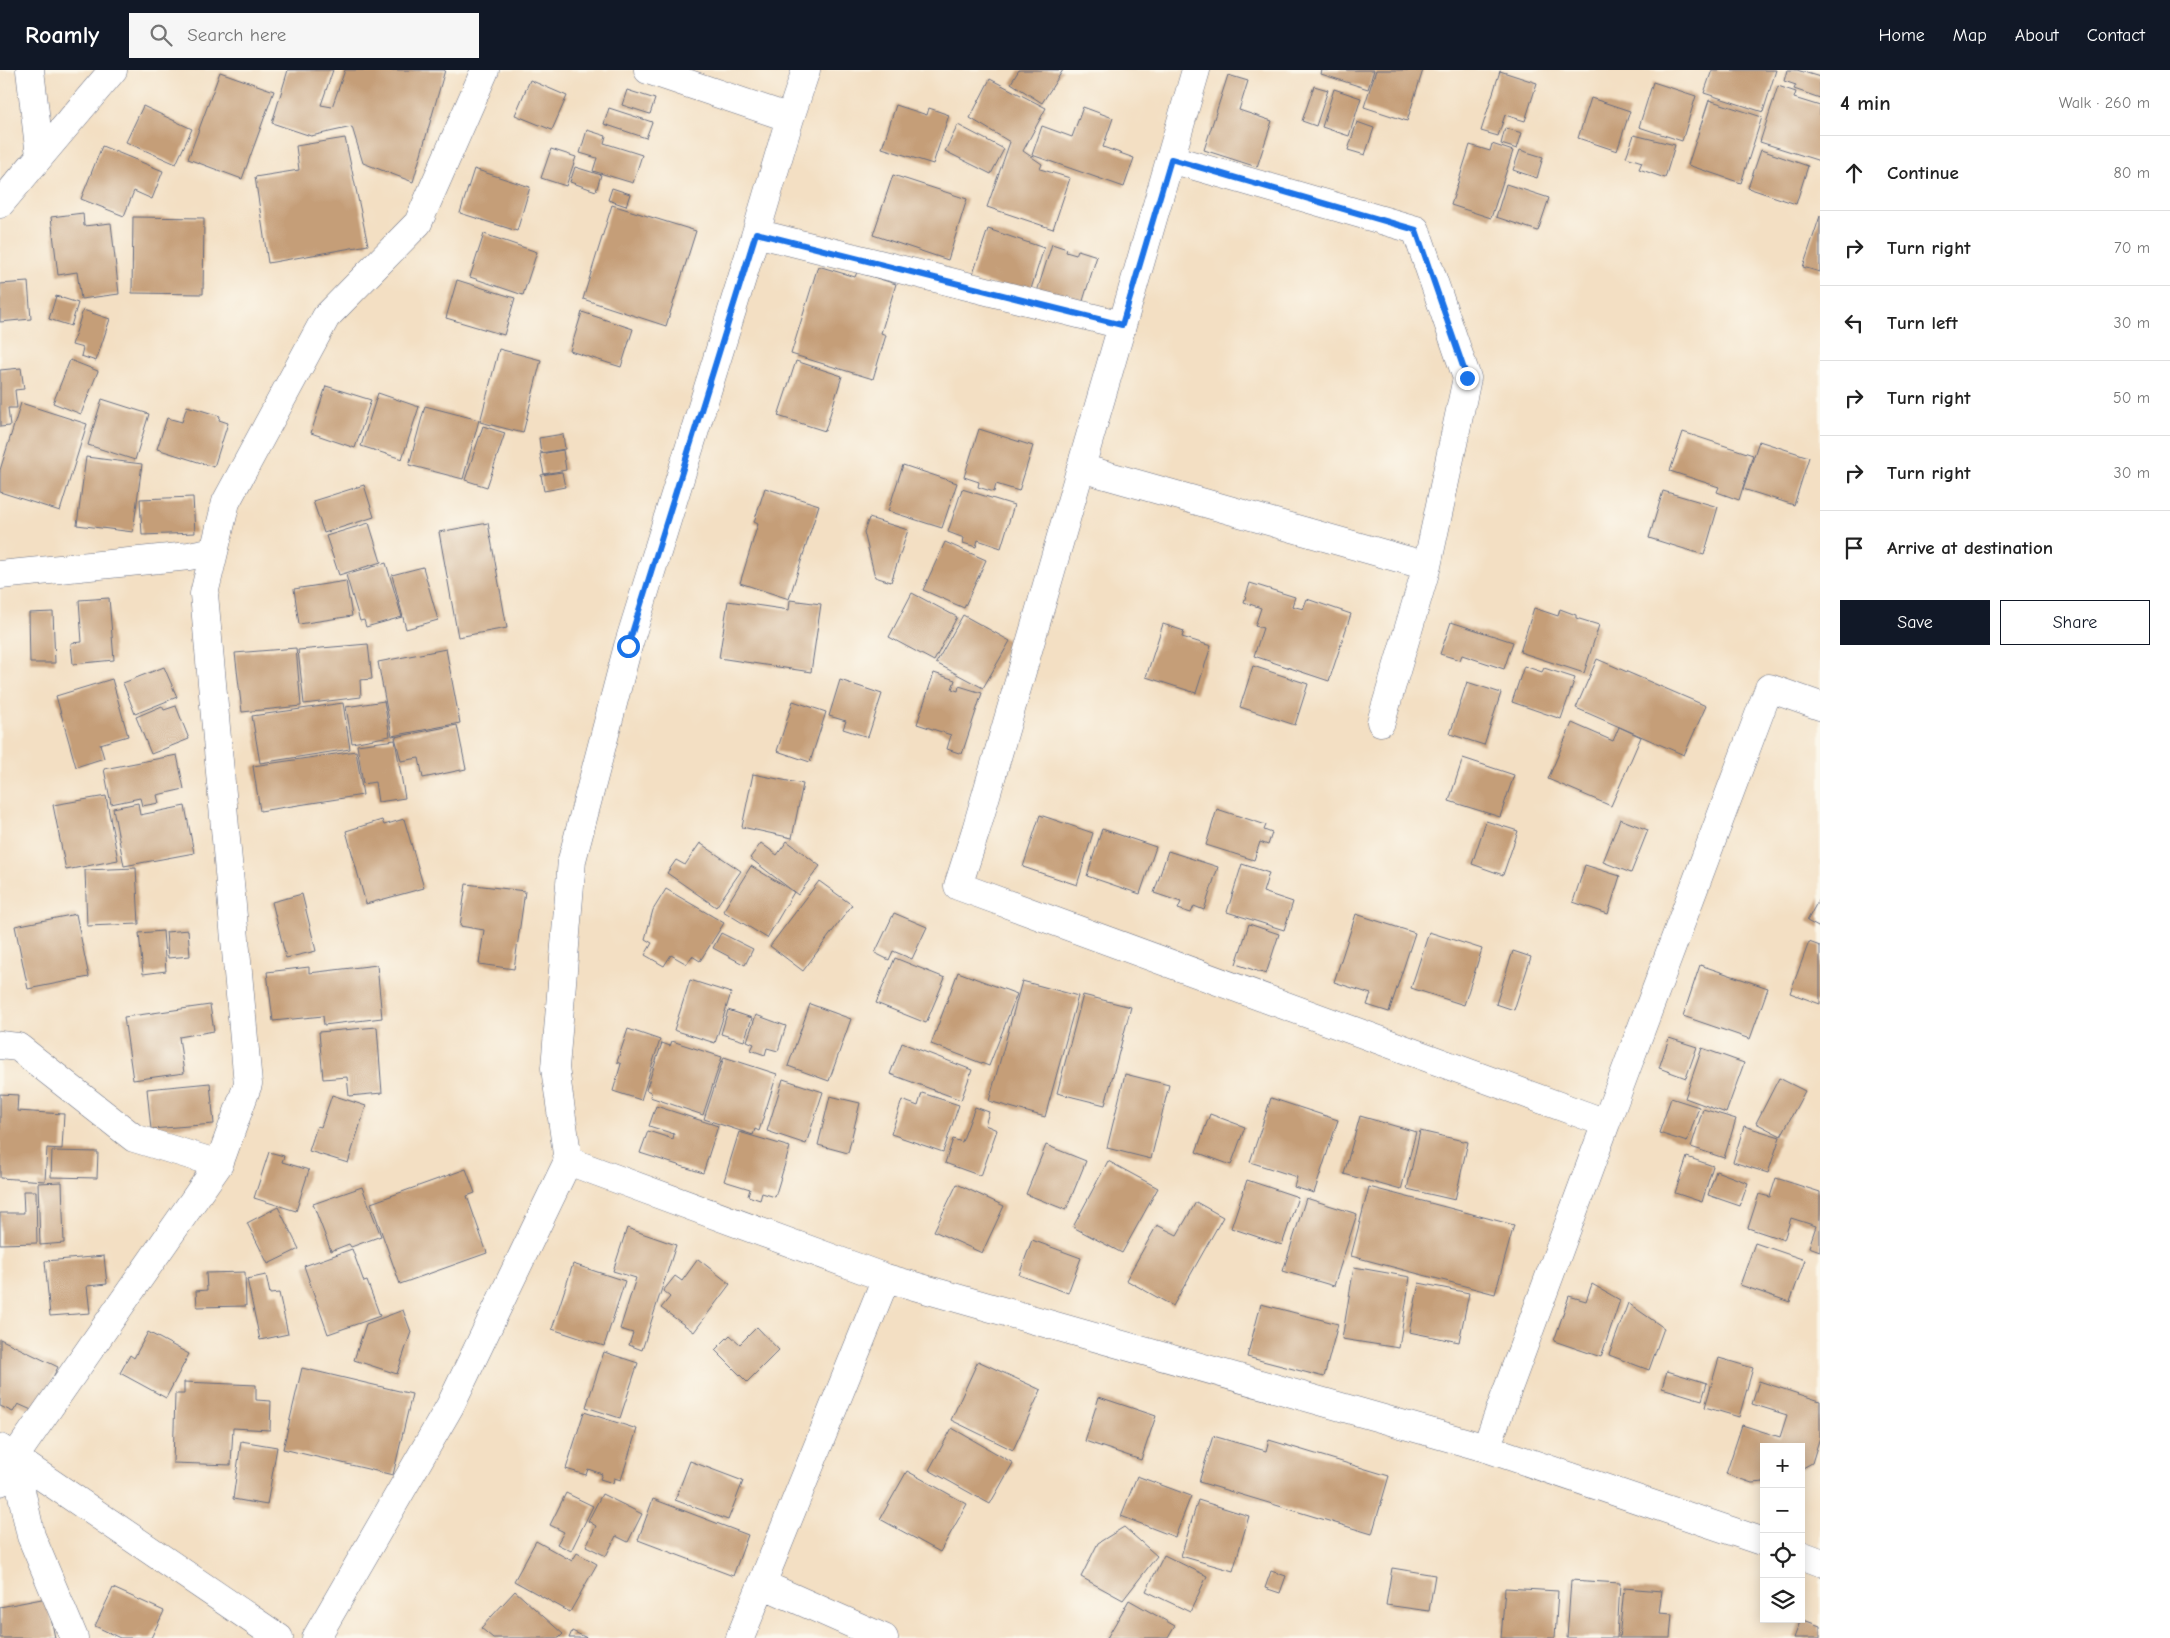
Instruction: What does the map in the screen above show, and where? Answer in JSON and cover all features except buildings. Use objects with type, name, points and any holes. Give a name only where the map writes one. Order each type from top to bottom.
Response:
[{"type":"street","points":[[30,70],[40,156]]},
{"type":"street","points":[[0,204],[113,70]]},
{"type":"street","points":[[0,1482],[7,1453],[219,1164],[248,1084],[204,594],[226,502],[326,317],[418,223],[485,70]]},
{"type":"street","points":[[648,70],[790,118]]},
{"type":"street","points":[[316,1638],[450,1406],[568,1161],[555,1068],[572,860],[628,646],[806,70]]},
{"type":"street","points":[[1196,70],[976,830],[958,886],[1606,1123]]},
{"type":"street","points":[[1171,159],[1416,230],[1467,378],[1427,566],[1381,722]]},
{"type":"street","points":[[756,233],[1122,325]]},
{"type":"street","points":[[1081,468],[1427,566]]},
{"type":"street","points":[[0,575],[214,552]]},
{"type":"street","points":[[1486,1448],[1769,688],[1820,706]]},
{"type":"street","points":[[0,1045],[18,1047],[134,1138],[219,1164]]},
{"type":"street","points":[[568,1161],[886,1278],[1486,1448],[1760,1541]]},
{"type":"street","points":[[740,1638],[886,1278]]},
{"type":"street","points":[[7,1453],[31,1536],[74,1638]]},
{"type":"street","points":[[7,1453],[279,1638]]},
{"type":"street","points":[[1805,1556],[1820,1562]]},
{"type":"street","points":[[762,1584],[884,1638]]},
{"type":"route","points":[[628,646],[756,233],[1122,325],[1171,159],[1416,230],[1467,378]]}]
